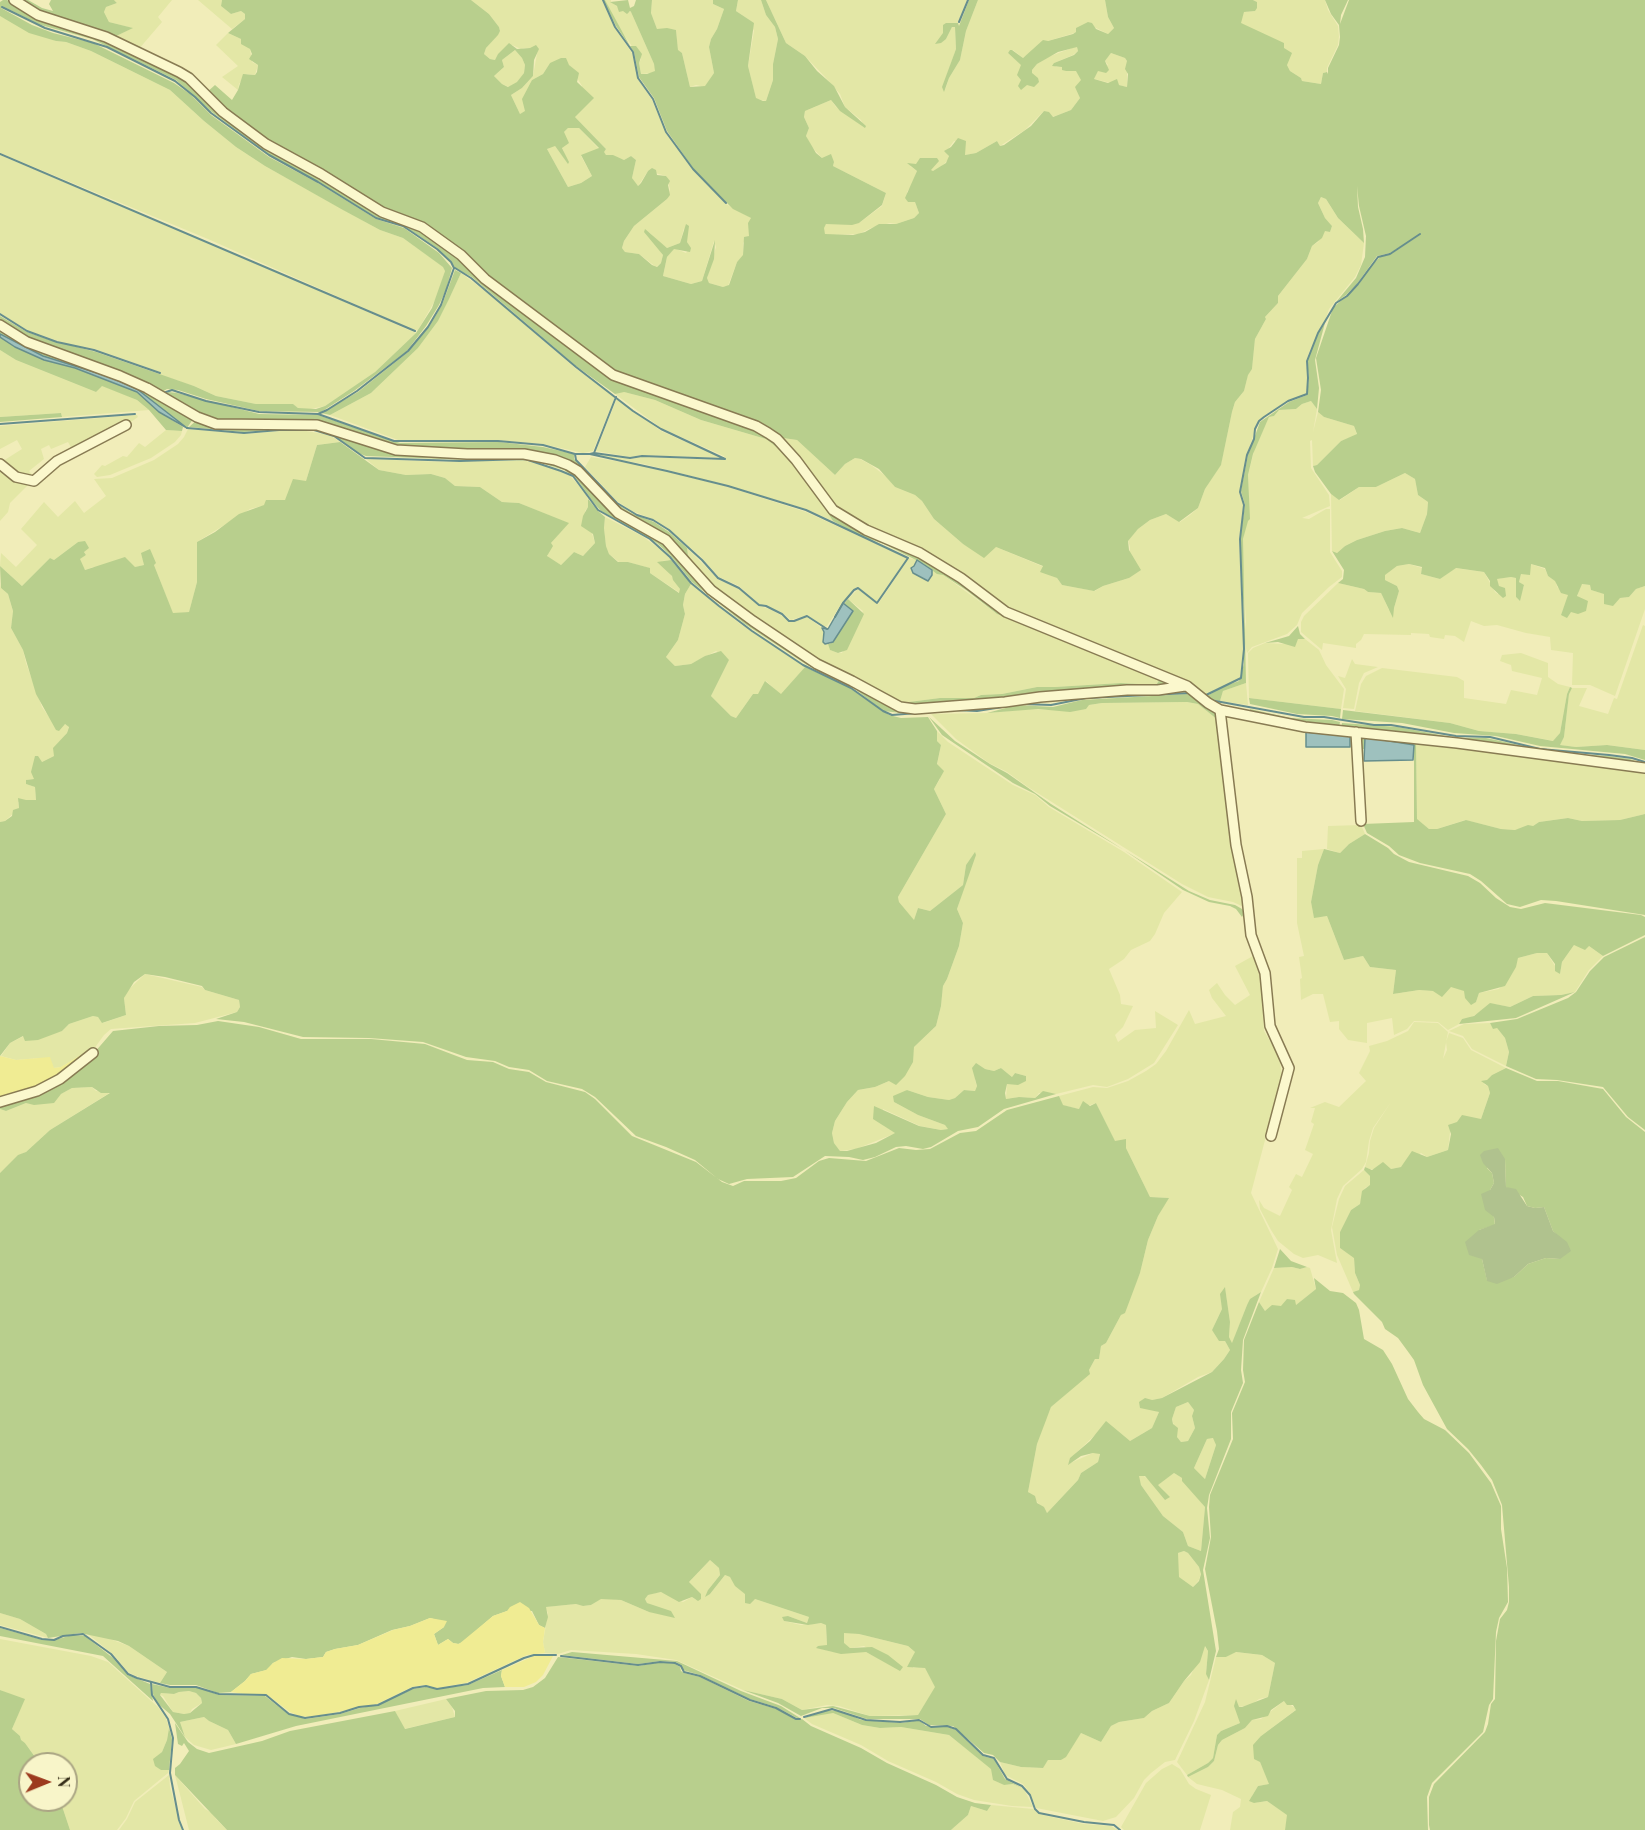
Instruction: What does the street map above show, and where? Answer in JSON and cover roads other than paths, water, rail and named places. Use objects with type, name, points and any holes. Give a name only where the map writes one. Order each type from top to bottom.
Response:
[{"type":"street","points":[[14,0],[38,15],[106,37],[189,78],[224,112],[266,144],[321,174],[382,212],[422,227],[461,255],[485,279],[613,375],[756,426],[768,433],[777,439],[796,460],[814,482],[826,502],[846,519],[920,553],[961,578],[1006,612],[1187,686],[1220,710],[1305,726],[1645,768]]},
{"type":"street","points":[[0,325],[27,342],[120,376],[147,388],[197,417],[216,424],[317,425],[396,450],[456,454],[524,454],[568,465],[578,471],[618,513],[666,540],[711,590],[753,621],[818,664],[900,707],[915,709],[1005,702],[1040,696],[1158,690],[1187,686]]},
{"type":"street","points":[[0,464],[16,477],[34,481],[57,461],[126,425]]},
{"type":"street","points":[[1220,710],[1236,845],[1247,897],[1251,935],[1265,974],[1270,1026],[1289,1068],[1271,1136]]},
{"type":"street","points":[[1356,732],[1361,821]]},
{"type":"street","points":[[0,1102],[37,1091],[60,1079],[93,1053]]},
{"type":"water","points":[[0,334],[43,356],[110,377],[137,389],[187,428],[159,412],[137,392],[75,368],[44,360],[15,347],[0,337]]},
{"type":"water","points":[[917,560],[932,570],[928,581],[913,573],[911,568]]},
{"type":"water","points":[[843,603],[853,611],[833,642],[825,644],[822,628],[828,629]]},
{"type":"water","points":[[1306,732],[1350,736],[1350,747],[1306,747]]},
{"type":"water","points":[[1365,737],[1414,745],[1413,760],[1364,761]]},
{"type":"waterway","points":[[603,0],[615,27],[633,52],[638,78],[653,99],[666,132],[693,169],[726,203]]},
{"type":"waterway","points":[[959,22],[968,0]]},
{"type":"waterway","points":[[2,7],[45,28],[107,47],[175,81],[211,113],[269,155],[376,218],[403,226],[437,249],[454,268],[441,305],[428,327],[408,351],[357,391],[318,414],[259,412],[206,401],[172,390],[163,393]]},
{"type":"waterway","points":[[0,154],[415,331]]},
{"type":"waterway","points":[[1204,696],[1241,678],[1244,649],[1240,539],[1244,505],[1240,492],[1255,429],[1264,417],[1288,401],[1307,394],[1307,361],[1318,333],[1336,303],[1347,296],[1358,284],[1378,257],[1390,254],[1420,234]]},
{"type":"waterway","points":[[455,268],[471,278],[576,367],[633,411],[661,429],[725,459]]},
{"type":"waterway","points":[[0,314],[27,331],[57,342],[94,350],[160,373]]},
{"type":"waterway","points":[[594,453],[616,397]]},
{"type":"waterway","points":[[0,424],[135,414]]},
{"type":"waterway","points":[[318,414],[394,441],[498,441],[543,445],[575,454],[590,454],[667,471],[728,486],[806,510],[908,558],[877,603],[858,588],[843,603],[835,617]]},
{"type":"waterway","points":[[187,428],[244,433],[314,430],[334,436],[365,458],[460,461],[525,459],[561,471],[573,476],[598,510],[650,539],[670,557],[691,583],[752,631],[803,665],[851,688],[892,715],[943,711]]},
{"type":"waterway","points":[[575,454],[576,460],[617,503],[669,530],[718,578],[739,588],[759,605],[782,614],[789,621],[807,616],[827,629]]},
{"type":"waterway","points":[[590,454],[630,458],[642,456],[725,459]]},
{"type":"waterway","points":[[1023,704],[1051,705],[1086,698],[1190,693]]},
{"type":"waterway","points":[[1210,700],[1304,717],[1324,717],[1374,725],[1391,725],[1456,736],[1490,737],[1540,749],[1609,755],[1645,762]]},
{"type":"waterway","points":[[955,710],[977,711],[1015,705]]},
{"type":"waterway","points":[[0,1627],[42,1639],[54,1640],[63,1636],[83,1634],[111,1654],[128,1674],[137,1678],[170,1687],[196,1687],[219,1694],[266,1695],[289,1714],[305,1718],[378,1705],[413,1688],[426,1686],[437,1689],[468,1684],[524,1658],[534,1655],[556,1655]]},
{"type":"waterway","points":[[561,1656],[638,1665],[660,1662],[675,1663],[681,1666],[684,1672],[700,1676],[750,1700],[800,1719]]},
{"type":"waterway","points":[[151,1683],[152,1695],[168,1719],[173,1738],[170,1773],[183,1830]]},
{"type":"waterway","points":[[804,1717],[832,1709],[866,1720],[900,1722],[919,1720],[931,1727],[947,1726],[956,1729],[983,1755],[994,1758],[1007,1779],[1022,1786],[1030,1795],[1039,1813],[1114,1825],[1120,1830]]}]
